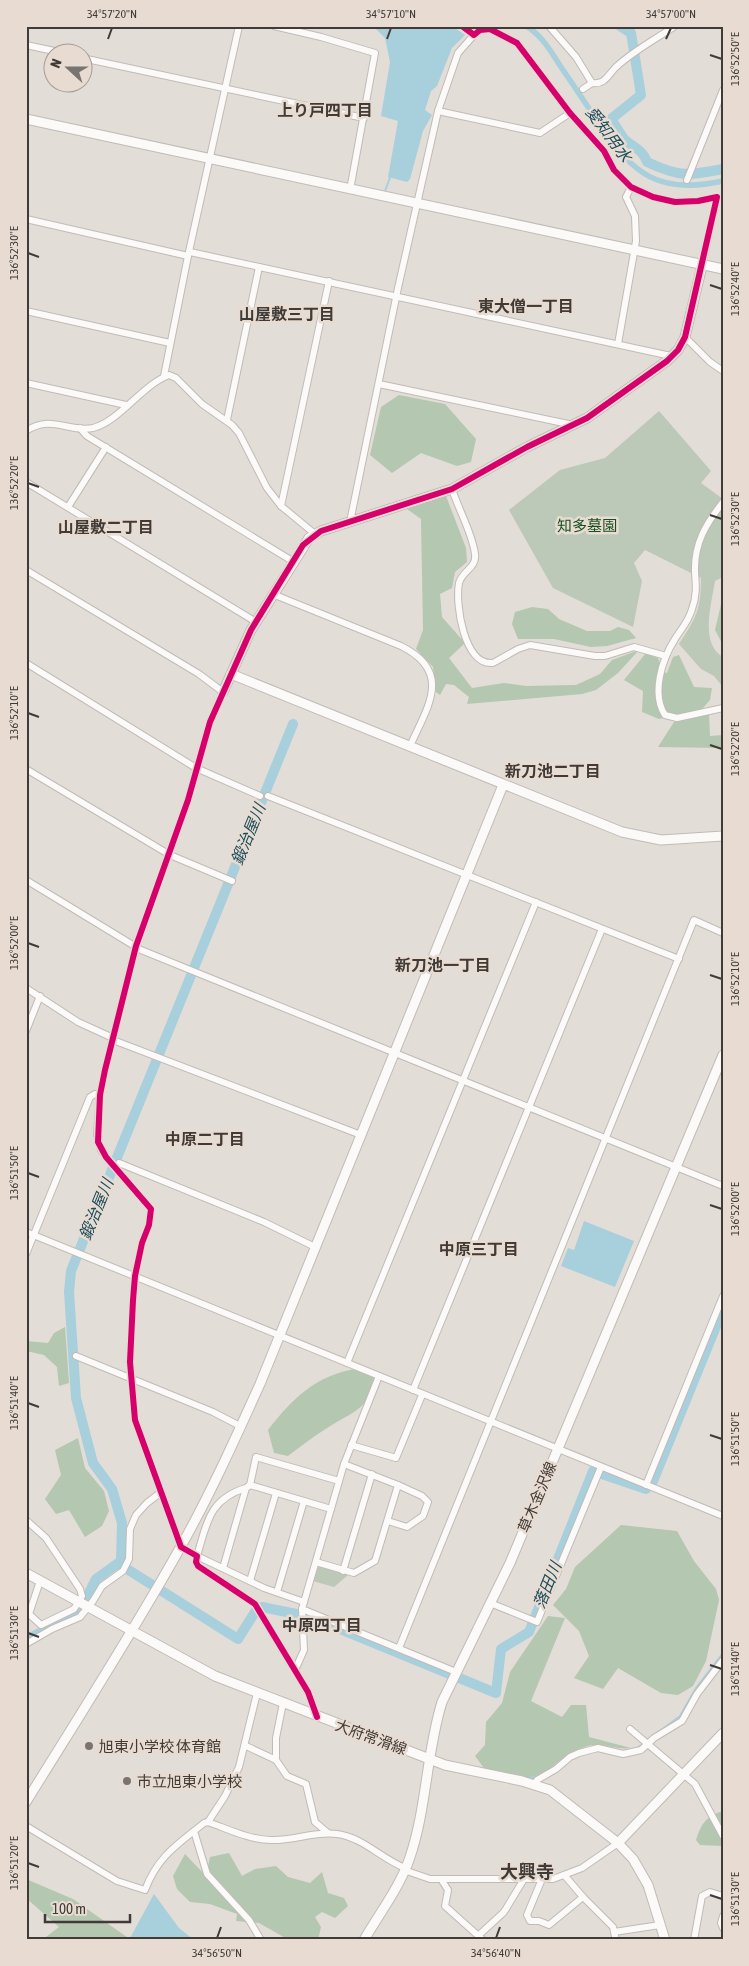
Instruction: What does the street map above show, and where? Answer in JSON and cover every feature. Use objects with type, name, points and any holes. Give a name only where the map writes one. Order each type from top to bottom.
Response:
[{"type":"street","points":[[164,376],[239,26]]},
{"type":"street","points":[[274,26],[321,37],[375,53],[350,190]]},
{"type":"street","points":[[462,26],[474,35]]},
{"type":"street","points":[[549,26],[576,56],[592,83]]},
{"type":"street","points":[[583,89],[592,83],[603,82],[616,67],[675,26]]},
{"type":"street","points":[[350,522],[438,110],[458,53],[480,30],[490,29],[517,43],[570,113],[604,151],[614,170],[632,187],[653,197],[675,202],[698,201],[717,197],[686,337],[671,356],[618,396],[573,425],[527,447],[452,489],[315,534],[303,545],[275,595],[256,622],[210,722],[170,855],[136,946],[100,1095],[98,1142],[101,1150],[151,1209],[149,1225],[142,1243],[135,1276],[131,1334],[135,1420],[181,1547],[303,1606],[456,1672]]},
{"type":"street","points":[[26,46],[42,49]]},
{"type":"street","points":[[92,60],[364,118]]},
{"type":"street","points":[[687,180],[723,90]]},
{"type":"street","points":[[438,110],[540,133],[570,113]]},
{"type":"street","points":[[26,119],[723,269]]},
{"type":"street","points":[[618,344],[635,250],[635,216],[626,197],[632,187]]},
{"type":"street","points":[[26,219],[189,254],[329,281],[671,356]]},
{"type":"street","points":[[227,420],[259,267]]},
{"type":"street","points":[[281,506],[329,281]]},
{"type":"street","points":[[26,311],[170,342]]},
{"type":"street","points":[[686,337],[710,362],[723,371]]},
{"type":"street","points":[[26,430],[41,423],[80,428],[100,425],[164,376],[169,375],[176,378],[202,404],[227,420],[240,433],[267,488],[281,506],[315,534]]},
{"type":"street","points":[[26,383],[126,406]]},
{"type":"street","points":[[378,384],[573,425]]},
{"type":"street","points":[[80,428],[87,436],[294,562]]},
{"type":"street","points":[[68,508],[106,446]]},
{"type":"street","points":[[26,482],[256,622]]},
{"type":"street","points":[[452,489],[475,552],[474,564],[460,582],[458,612],[472,651],[478,659],[492,663],[518,648],[530,645],[595,656],[605,656],[634,647],[666,656]]},
{"type":"street","points":[[723,502],[702,534],[697,549],[696,598],[693,608],[666,656],[658,698],[665,715],[678,718],[723,708]]},
{"type":"street","points":[[26,570],[199,674],[223,692]]},
{"type":"street","points":[[275,595],[401,646],[419,656],[427,666],[434,685],[430,702],[410,746]]},
{"type":"street","points":[[26,663],[196,768],[260,796]]},
{"type":"street","points":[[231,674],[622,832],[661,840],[723,836]]},
{"type":"street","points":[[26,769],[170,855],[230,880]]},
{"type":"street","points":[[26,1802],[181,1547],[240,1426],[280,1335],[503,785]]},
{"type":"street","points":[[268,796],[679,959]]},
{"type":"street","points":[[26,880],[136,946],[192,971],[723,1186]]},
{"type":"street","points":[[347,1364],[536,902]]},
{"type":"street","points":[[399,1648],[694,920],[723,933]]},
{"type":"street","points":[[413,1390],[602,929]]},
{"type":"street","points":[[26,988],[78,1022],[113,1039],[361,1135]]},
{"type":"street","points":[[26,1031],[40,996]]},
{"type":"street","name":"草木金沢線","points":[[364,1940],[405,1869],[416,1828],[437,1719],[456,1672],[490,1603],[558,1449],[723,1054]]},
{"type":"street","points":[[26,1254],[90,1097],[95,1094],[100,1095]]},
{"type":"street","points":[[115,1166],[119,1163],[264,1222],[315,1247]]},
{"type":"street","points":[[26,1232],[422,1395],[723,1516]]},
{"type":"street","points":[[646,1484],[723,1296]]},
{"type":"street","points":[[76,1356],[132,1378],[240,1426]]},
{"type":"street","points":[[295,1670],[304,1650],[303,1606],[344,1464],[379,1376]]},
{"type":"street","points":[[351,1444],[396,1458],[422,1395]]},
{"type":"street","points":[[223,1568],[256,1457],[339,1482]]},
{"type":"street","points":[[344,1464],[398,1484],[422,1496],[428,1502],[422,1516],[407,1527],[388,1521]]},
{"type":"street","points":[[490,1603],[537,1622],[602,1466]]},
{"type":"street","points":[[343,1571],[372,1474]]},
{"type":"street","points":[[316,1562],[354,1573],[375,1561],[398,1484]]},
{"type":"street","points":[[317,1717],[312,1702],[295,1670],[255,1604],[198,1566],[196,1562],[209,1516],[213,1509],[226,1496],[248,1486],[331,1509]]},
{"type":"street","points":[[40,1580],[29,1614],[41,1625],[83,1604],[126,1567],[129,1558],[132,1525],[147,1503],[160,1493]]},
{"type":"street","points":[[250,1580],[276,1493]]},
{"type":"street","points":[[277,1592],[304,1501]]},
{"type":"street","points":[[26,1520],[46,1538],[80,1589],[83,1604],[80,1617],[52,1629],[26,1644]]},
{"type":"street","name":"大府常滑線","points":[[26,1573],[203,1671],[257,1694],[429,1759],[550,1790],[618,1843],[633,1859],[648,1885],[664,1940]]},
{"type":"street","points":[[534,1785],[537,1780],[556,1769],[570,1757],[579,1753],[604,1748],[624,1754],[641,1750],[646,1744],[682,1721],[697,1694],[723,1660]]},
{"type":"street","points":[[26,1826],[118,1880],[145,1890],[150,1876],[162,1858],[194,1831],[208,1822],[225,1796],[239,1767],[246,1746],[257,1694]]},
{"type":"street","points":[[276,1760],[276,1738],[283,1703]]},
{"type":"street","points":[[630,1729],[683,1776],[695,1784],[705,1807],[721,1824],[723,1836]]},
{"type":"street","points":[[208,1822],[256,1838],[270,1840],[328,1833],[351,1838],[422,1878],[542,1879],[565,1876],[582,1868],[618,1843],[683,1776],[710,1744],[723,1733]]},
{"type":"street","points":[[246,1746],[276,1760],[287,1776],[306,1784],[315,1822],[328,1833]]},
{"type":"street","points":[[194,1831],[207,1874],[249,1920],[262,1940]]},
{"type":"street","points":[[565,1876],[613,1927],[616,1940]]},
{"type":"street","points":[[441,1879],[448,1890],[445,1906],[481,1938],[504,1912],[524,1879]]},
{"type":"street","points":[[542,1879],[526,1914],[530,1921],[539,1921],[549,1925],[583,1896]]},
{"type":"street","points":[[694,1940],[702,1896],[710,1892],[723,1896]]},
{"type":"street","points":[[723,1916],[721,1923],[723,1928]]},
{"type":"street","points":[[614,1932],[660,1925]]},
{"type":"green space","points":[[399,395],[445,404],[476,439],[471,462],[457,466],[421,453],[392,473],[370,455],[381,407]]},
{"type":"green space","name":"知多墓園","points":[[659,411],[711,471],[701,483],[723,499],[723,577],[715,581],[710,611],[709,633],[711,643],[723,657],[723,687],[714,676],[701,669],[679,644],[690,627],[699,606],[701,578],[645,550],[634,563],[642,581],[633,627],[553,588],[509,510],[560,470],[605,458]]},
{"type":"green space","points":[[446,496],[466,548],[467,562],[455,572],[452,588],[440,594],[442,617],[465,643],[449,658],[472,688],[504,683],[526,686],[576,685],[600,674],[612,660],[639,650],[618,673],[596,690],[582,694],[467,704],[469,697],[454,685],[446,684],[440,695],[436,692],[433,667],[416,649],[423,630],[421,519],[407,509]]},
{"type":"green space","points":[[723,600],[723,645],[715,630]]},
{"type":"green space","points":[[532,607],[548,609],[559,619],[587,631],[610,631],[618,627],[629,630],[636,638],[607,646],[591,647],[554,639],[518,639],[512,624],[515,612]]},
{"type":"green space","points":[[646,653],[658,658],[660,663],[659,671],[667,673],[673,657],[679,655],[694,687],[712,688],[710,700],[702,709],[659,719],[642,712],[643,691],[624,680]]},
{"type":"green space","points":[[709,714],[710,736],[723,735],[723,748],[658,747],[674,722]]},
{"type":"green space","points":[[65,1327],[69,1383],[59,1386],[57,1367],[44,1355],[26,1351],[26,1341],[48,1343],[54,1333]]},
{"type":"green space","points":[[356,1369],[372,1372],[378,1382],[362,1406],[288,1456],[274,1453],[268,1430],[286,1408],[317,1383],[342,1372]]},
{"type":"green space","points":[[78,1438],[85,1468],[104,1491],[109,1511],[102,1526],[85,1537],[69,1510],[56,1514],[45,1499],[61,1475],[55,1450]]},
{"type":"green space","points":[[621,1525],[677,1531],[694,1561],[716,1589],[719,1600],[706,1661],[693,1686],[678,1695],[661,1693],[618,1668],[603,1689],[574,1678],[589,1656],[579,1631],[553,1605],[566,1589],[575,1567]]},
{"type":"green space","points":[[321,1566],[348,1575],[334,1587],[313,1581],[317,1568]]},
{"type":"green space","points":[[548,1616],[565,1618],[531,1701],[562,1717],[571,1705],[586,1705],[589,1737],[631,1748],[601,1745],[589,1746],[572,1753],[533,1780],[484,1768],[475,1756],[485,1745],[486,1722],[502,1703],[510,1672]]},
{"type":"green space","points":[[723,1811],[723,1846],[700,1845],[696,1840],[702,1825],[712,1815]]},
{"type":"green space","points":[[229,1853],[242,1876],[255,1869],[276,1866],[288,1877],[310,1883],[322,1872],[328,1893],[344,1898],[348,1906],[335,1918],[322,1912],[315,1917],[321,1927],[318,1940],[289,1940],[259,1923],[236,1921],[237,1914],[210,1904],[190,1902],[177,1889],[173,1876],[185,1854],[206,1876],[210,1857]]},
{"type":"green space","points":[[26,1879],[73,1899],[131,1940],[42,1940],[59,1927],[26,1898]]},
{"type":"water","points":[[373,26],[452,26],[465,35],[452,48],[437,86],[431,91],[425,110],[432,115],[423,131],[410,179],[407,182],[388,177],[398,121],[381,116],[390,62],[385,38]]},
{"type":"water","points":[[584,1221],[634,1241],[615,1287],[561,1266],[568,1248],[574,1250]]},
{"type":"water","points":[[154,1894],[179,1928],[194,1940],[130,1938]]},
{"type":"waterway","name":"愛知用水","points":[[526,26],[546,44],[612,142],[637,168],[650,177],[665,183],[701,185],[723,181]]},
{"type":"waterway","points":[[620,26],[631,33],[641,95],[611,119],[623,138],[640,152],[647,162],[676,173],[692,174],[723,169]]},
{"type":"waterway","points":[[385,191],[391,175]]},
{"type":"waterway","name":"鍛治屋川","points":[[26,1640],[75,1615],[85,1601],[96,1579],[121,1561],[122,1523],[112,1489],[93,1463],[76,1398],[69,1292],[71,1271],[293,724]]},
{"type":"waterway","name":"落田川","points":[[262,1607],[311,1617],[496,1693],[501,1649],[529,1632],[593,1471],[646,1489],[653,1481],[723,1309]]},
{"type":"waterway","name":"落田川","points":[[119,1564],[238,1639],[255,1612]]},
{"type":"waterway","points":[[636,1749],[680,1716],[696,1688],[723,1653]]},
{"type":"waterway","points":[[600,1746],[612,1748]]},
{"type":"waterway","points":[[531,1777],[539,1776]]},
{"type":"cycle path","points":[[317,1717],[308,1692],[255,1604],[198,1566],[196,1562],[197,1556],[181,1547],[135,1420],[130,1362],[133,1300],[135,1276],[142,1243],[149,1225],[151,1209],[106,1157],[98,1142],[100,1095],[136,946],[188,800],[210,722],[251,630],[303,545],[321,531],[452,489],[527,447],[587,418],[667,361],[678,350],[685,337],[717,197],[698,201],[675,202],[653,197],[631,187],[614,170],[604,151],[570,113],[517,43],[490,29],[480,30],[474,35],[462,26]]},
{"type":"place","name":"旭東小学校 体育館","points":[[89,1746]]},
{"type":"place","name":"市立旭東小学校","points":[[127,1781]]},
{"type":"district","name":"上り戸四丁目","points":[[325,110]]},
{"type":"district","name":"東大僧一丁目","points":[[526,306]]},
{"type":"district","name":"山屋敷三丁目","points":[[287,314]]},
{"type":"district","name":"山屋敷二丁目","points":[[106,527]]},
{"type":"district","name":"新刀池二丁目","points":[[553,771]]},
{"type":"district","name":"新刀池一丁目","points":[[443,965]]},
{"type":"district","name":"中原二丁目","points":[[205,1139]]},
{"type":"district","name":"中原三丁目","points":[[479,1249]]},
{"type":"district","name":"中原四丁目","points":[[322,1625]]},
{"type":"district","name":"大興寺","points":[[527,1871]]}]
